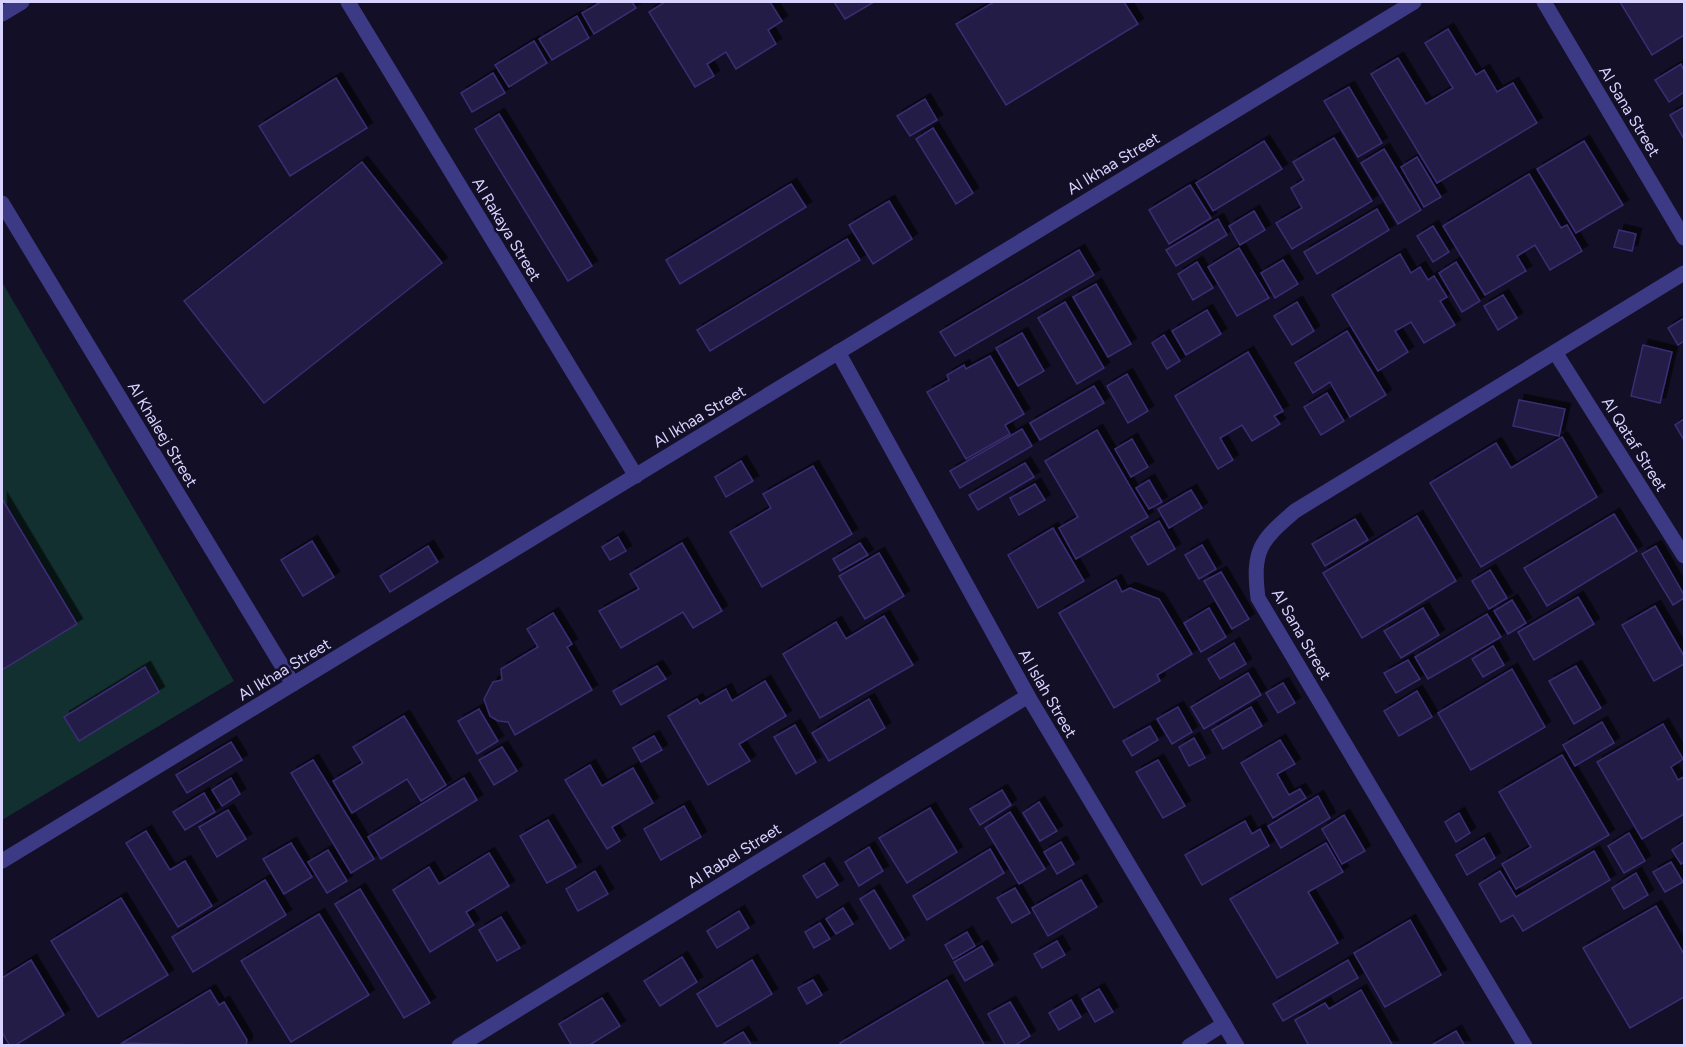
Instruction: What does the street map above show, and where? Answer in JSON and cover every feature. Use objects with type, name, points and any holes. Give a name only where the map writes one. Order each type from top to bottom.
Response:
[{"type":"street","points":[[2,14],[22,2]]},
{"type":"street","name":"Al Rakaya Street","points":[[348,2],[636,476]]},
{"type":"street","name":"Al Ikhaa Street","points":[[2,861],[1414,2]]},
{"type":"street","name":"Al Sana Street","points":[[1544,2],[1684,238]]},
{"type":"street","name":"Al Khaleej Street","points":[[2,203],[293,684]]},
{"type":"street","name":"Al Sana Street","points":[[1525,1046],[1258,598],[1255,569],[1266,536],[1295,511],[1684,273]]},
{"type":"street","name":"Al Islah Street","points":[[838,352],[1028,696],[1237,1046]]},
{"type":"street","name":"Al Qataf Street","points":[[1555,352],[1684,556]]},
{"type":"street","name":"Al Rabel Street","points":[[459,1046],[1028,696]]},
{"type":"street","points":[[1189,1046],[1224,1024]]},
{"type":"green space","points":[[2,282],[234,681],[2,820]]},
{"type":"building","points":[[601,2],[632,2],[636,8],[594,34],[582,13]]},
{"type":"building","points":[[665,2],[770,2],[782,21],[768,30],[776,44],[736,69],[726,52],[707,64],[714,76],[695,87],[649,12]]},
{"type":"building","points":[[834,2],[874,2],[845,19]]},
{"type":"building","points":[[994,2],[1124,2],[1138,24],[1006,105],[956,24]]},
{"type":"building","points":[[1620,2],[1684,2],[1684,35],[1652,55]]},
{"type":"building","points":[[577,16],[589,38],[552,60],[539,39]]},
{"type":"building","points":[[1448,29],[1476,75],[1484,70],[1497,92],[1513,83],[1537,123],[1437,183],[1371,74],[1398,58],[1426,104],[1453,88],[1425,43]]},
{"type":"building","points":[[534,41],[547,63],[509,87],[495,65]]},
{"type":"building","points":[[1681,64],[1684,71],[1684,92],[1669,102],[1655,80]]},
{"type":"building","points":[[493,73],[505,93],[472,112],[461,93]]},
{"type":"building","points":[[336,78],[367,128],[290,176],[259,126]]},
{"type":"building","points":[[1349,87],[1382,143],[1358,157],[1324,101]]},
{"type":"building","points":[[925,99],[937,120],[910,136],[897,116]]},
{"type":"building","points":[[1684,107],[1684,139],[1670,115]]},
{"type":"building","points":[[499,114],[592,266],[568,281],[475,129]]},
{"type":"building","points":[[933,128],[973,193],[956,204],[916,139]]},
{"type":"building","points":[[1334,138],[1372,201],[1292,249],[1276,223],[1302,208],[1291,188],[1304,180],[1293,162]]},
{"type":"building","points":[[1264,141],[1282,169],[1213,211],[1196,183]]},
{"type":"building","points":[[1584,141],[1623,205],[1576,233],[1537,169]]},
{"type":"building","points":[[1384,149],[1421,210],[1398,224],[1361,163]]},
{"type":"building","points":[[1417,157],[1441,197],[1424,207],[1401,167]]},
{"type":"building","points":[[362,162],[442,263],[264,403],[184,301]]},
{"type":"building","points":[[1529,174],[1561,228],[1567,225],[1582,251],[1550,270],[1535,245],[1517,256],[1526,271],[1485,295],[1443,226]]},
{"type":"building","points":[[791,184],[806,207],[680,284],[666,260]]},
{"type":"building","points":[[1190,185],[1211,218],[1169,244],[1149,210]]},
{"type":"building","points":[[889,201],[912,239],[873,264],[849,225]]},
{"type":"building","points":[[1377,209],[1389,230],[1317,274],[1304,252]]},
{"type":"building","points":[[1254,211],[1265,230],[1240,245],[1229,226]]},
{"type":"building","points":[[1218,219],[1227,235],[1176,266],[1166,250]]},
{"type":"building","points":[[1433,226],[1449,252],[1433,262],[1417,236]]},
{"type":"building","points":[[1619,230],[1636,234],[1632,251],[1614,247]]},
{"type":"building","points":[[847,239],[860,260],[710,351],[697,330]]},
{"type":"building","points":[[1239,248],[1269,298],[1237,316],[1208,267]]},
{"type":"building","points":[[1079,250],[1094,275],[955,356],[940,332]]},
{"type":"building","points":[[1400,254],[1411,273],[1420,267],[1428,280],[1434,276],[1447,297],[1440,301],[1455,325],[1424,343],[1411,322],[1395,331],[1408,352],[1378,371],[1332,295]]},
{"type":"building","points":[[1283,260],[1298,284],[1275,298],[1261,273]]},
{"type":"building","points":[[1197,262],[1213,288],[1193,300],[1178,274]]},
{"type":"building","points":[[1456,262],[1480,301],[1462,312],[1439,273]]},
{"type":"building","points":[[1096,284],[1131,344],[1108,357],[1073,297]]},
{"type":"building","points":[[1503,295],[1517,318],[1498,330],[1484,306]]},
{"type":"building","points":[[1065,302],[1104,368],[1077,384],[1038,318]]},
{"type":"building","points":[[1297,302],[1314,331],[1292,345],[1274,316]]},
{"type":"building","points":[[1207,310],[1221,334],[1186,355],[1172,331]]},
{"type":"building","points":[[1684,318],[1684,341],[1678,345],[1668,328]]},
{"type":"building","points":[[1347,331],[1386,395],[1350,417],[1330,382],[1313,393],[1295,363]]},
{"type":"building","points":[[1022,333],[1044,371],[1018,386],[996,348]]},
{"type":"building","points":[[1164,335],[1180,361],[1167,369],[1152,343]]},
{"type":"building","points":[[1643,345],[1672,352],[1660,403],[1631,396]]},
{"type":"building","points":[[1248,352],[1283,411],[1274,416],[1280,424],[1252,441],[1242,425],[1220,438],[1233,460],[1218,469],[1175,396]]},
{"type":"building","points":[[990,356],[1024,414],[1005,425],[1010,434],[966,459],[927,392],[949,380],[947,375],[964,365],[966,369]]},
{"type":"building","points":[[1127,374],[1148,411],[1128,423],[1107,386]]},
{"type":"building","points":[[1094,386],[1104,403],[1040,440],[1030,423]]},
{"type":"building","points":[[1327,393],[1344,421],[1321,435],[1304,407]]},
{"type":"building","points":[[1519,400],[1565,409],[1559,436],[1513,426]]},
{"type":"building","points":[[1684,419],[1684,440],[1675,425]]},
{"type":"building","points":[[1022,429],[1032,446],[960,488],[950,471]]},
{"type":"building","points":[[1097,430],[1148,517],[1076,559],[1059,528],[1078,517],[1045,461]]},
{"type":"building","points":[[1562,437],[1597,497],[1481,567],[1430,483],[1496,443],[1511,468]]},
{"type":"building","points":[[1132,439],[1148,467],[1131,477],[1115,449]]},
{"type":"building","points":[[741,461],[753,481],[726,497],[715,477]]},
{"type":"building","points":[[1025,463],[1034,477],[978,510],[969,495]]},
{"type":"building","points":[[813,466],[852,534],[762,587],[730,532],[771,508],[763,494]]},
{"type":"building","points":[[1149,480],[1162,502],[1149,509],[1136,488]]},
{"type":"building","points":[[1035,484],[1045,500],[1019,515],[1010,498]]},
{"type":"building","points":[[1191,490],[1202,508],[1169,528],[1158,509]]},
{"type":"building","points":[[2,499],[77,624],[2,670]]},
{"type":"building","points":[[1614,514],[1637,551],[1547,606],[1524,568]]},
{"type":"building","points":[[1417,516],[1456,581],[1362,638],[1323,573]]},
{"type":"building","points":[[1355,519],[1368,540],[1325,566],[1312,544]]},
{"type":"building","points":[[1159,521],[1175,549],[1148,565],[1131,537]]},
{"type":"building","points":[[1053,528],[1084,581],[1038,608],[1008,555]]},
{"type":"building","points":[[618,537],[626,551],[610,560],[602,547]]},
{"type":"building","points":[[312,541],[334,577],[303,596],[281,560]]},
{"type":"building","points":[[682,543],[722,611],[693,628],[683,612],[621,648],[599,611],[639,589],[630,574]]},
{"type":"building","points":[[860,543],[868,555],[840,571],[833,559]]},
{"type":"building","points":[[1202,545],[1216,569],[1199,579],[1185,555]]},
{"type":"building","points":[[428,546],[438,562],[390,592],[380,576]]},
{"type":"building","points":[[1656,546],[1684,595],[1684,598],[1673,605],[1642,554]]},
{"type":"building","points":[[879,553],[904,596],[865,619],[839,576]]},
{"type":"building","points":[[1490,570],[1507,598],[1489,609],[1472,581]]},
{"type":"building","points":[[1221,572],[1249,619],[1232,629],[1204,581]]},
{"type":"building","points":[[1116,580],[1122,592],[1130,588],[1159,599],[1192,654],[1157,675],[1160,681],[1114,708],[1059,613]]},
{"type":"building","points":[[1578,597],[1594,624],[1534,660],[1518,632]]},
{"type":"building","points":[[1512,600],[1526,623],[1508,634],[1494,611]]},
{"type":"building","points":[[1655,606],[1684,656],[1684,664],[1654,681],[1622,625]]},
{"type":"building","points":[[1209,608],[1226,637],[1201,652],[1184,623]]},
{"type":"building","points":[[1423,608],[1439,635],[1401,658],[1384,631]]},
{"type":"building","points":[[553,613],[572,644],[567,647],[592,690],[515,735],[508,722],[498,721],[490,716],[484,699],[493,682],[502,680],[501,669],[538,647],[527,629]]},
{"type":"building","points":[[1487,614],[1501,637],[1428,679],[1415,657]]},
{"type":"building","points":[[884,616],[913,665],[820,718],[783,654],[836,622],[846,639]]},
{"type":"building","points":[[1234,643],[1246,664],[1220,679],[1208,659]]},
{"type":"building","points":[[1493,646],[1504,665],[1483,677],[1472,659]]},
{"type":"building","points":[[1408,660],[1420,679],[1396,693],[1384,673]]},
{"type":"building","points":[[657,666],[666,679],[621,705],[613,691]]},
{"type":"building","points":[[1576,666],[1601,708],[1574,724],[1549,681]]},
{"type":"building","points":[[145,667],[159,692],[79,741],[64,717]]},
{"type":"building","points":[[1512,669],[1545,727],[1471,770],[1438,713]]},
{"type":"building","points":[[1248,673],[1261,695],[1204,729],[1191,707]]},
{"type":"building","points":[[765,681],[786,716],[739,744],[750,761],[708,785],[668,716],[697,699],[700,704],[726,689],[732,701]]},
{"type":"building","points":[[1283,683],[1295,703],[1278,713],[1266,693]]},
{"type":"building","points":[[1417,691],[1432,717],[1399,736],[1384,711]]},
{"type":"building","points":[[869,699],[885,728],[829,761],[812,733]]},
{"type":"building","points":[[1178,707],[1192,732],[1172,744],[1157,719]]},
{"type":"building","points":[[1251,707],[1262,726],[1223,749],[1212,730]]},
{"type":"building","points":[[479,709],[498,741],[477,754],[458,721]]},
{"type":"building","points":[[404,716],[446,785],[421,801],[407,779],[352,813],[333,781],[363,763],[353,747]]},
{"type":"building","points":[[1602,722],[1614,743],[1575,766],[1563,745]]},
{"type":"building","points":[[1663,724],[1683,759],[1671,767],[1678,780],[1684,777],[1684,814],[1642,839],[1597,762]]},
{"type":"building","points":[[795,725],[816,762],[796,774],[774,737]]},
{"type":"building","points":[[1150,726],[1158,740],[1132,756],[1123,741]]},
{"type":"building","points":[[654,736],[662,750],[641,762],[633,748]]},
{"type":"building","points":[[1194,738],[1205,758],[1189,766],[1179,747]]},
{"type":"building","points":[[1280,740],[1295,764],[1277,774],[1289,795],[1300,789],[1306,798],[1273,818],[1241,763]]},
{"type":"building","points":[[231,742],[242,760],[187,793],[176,775]]},
{"type":"building","points":[[502,747],[517,771],[494,785],[479,760]]},
{"type":"building","points":[[1562,755],[1609,835],[1516,889],[1502,864],[1531,847],[1499,792]]},
{"type":"building","points":[[313,760],[374,859],[351,873],[291,773]]},
{"type":"building","points":[[1158,760],[1185,806],[1163,818],[1136,772]]},
{"type":"building","points":[[590,765],[602,786],[633,768],[653,803],[612,827],[620,841],[607,849],[565,780]]},
{"type":"building","points":[[231,778],[240,794],[222,806],[212,790]]},
{"type":"building","points":[[464,778],[477,800],[381,859],[368,837]]},
{"type":"building","points":[[1002,790],[1011,805],[980,825],[970,809]]},
{"type":"building","points":[[204,793],[215,812],[185,830],[173,812]]},
{"type":"building","points":[[1318,796],[1330,818],[1281,848],[1268,826]]},
{"type":"building","points":[[1039,802],[1057,831],[1040,841],[1023,813]]},
{"type":"building","points":[[684,806],[701,837],[661,860],[644,829]]},
{"type":"building","points":[[930,808],[957,852],[907,883],[879,838]]},
{"type":"building","points":[[228,810],[246,839],[217,857],[199,827]]},
{"type":"building","points":[[1010,812],[1045,869],[1019,884],[985,828]]},
{"type":"building","points":[[1459,813],[1470,833],[1456,842],[1445,822]]},
{"type":"building","points":[[1344,815],[1365,851],[1342,864],[1322,829]]},
{"type":"building","points":[[548,820],[576,867],[547,883],[520,836]]},
{"type":"building","points":[[1245,821],[1252,834],[1260,829],[1269,846],[1202,885],[1185,855]]},
{"type":"building","points":[[146,831],[170,870],[185,861],[212,906],[178,927],[126,843]]},
{"type":"building","points":[[1629,833],[1645,861],[1624,873],[1608,846]]},
{"type":"building","points":[[1484,838],[1495,858],[1467,875],[1456,855]]},
{"type":"building","points":[[1061,842],[1074,864],[1057,874],[1044,852]]},
{"type":"building","points":[[1684,842],[1684,862],[1681,864],[1672,850]]},
{"type":"building","points":[[291,843],[312,877],[284,894],[263,859]]},
{"type":"building","points":[[1326,843],[1343,872],[1308,892],[1338,943],[1277,978],[1230,899]]},
{"type":"building","points":[[869,847],[883,871],[859,886],[845,862]]},
{"type":"building","points":[[990,849],[1004,873],[927,920],[913,896]]},
{"type":"building","points":[[328,850],[347,881],[327,893],[308,862]]},
{"type":"building","points":[[1594,851],[1610,880],[1523,931],[1513,915],[1501,922],[1479,884],[1500,871],[1516,897]]},
{"type":"building","points":[[489,853],[509,886],[466,912],[474,925],[430,952],[393,890],[429,867],[439,884]]},
{"type":"building","points":[[1671,862],[1683,882],[1665,892],[1653,872]]},
{"type":"building","points":[[824,863],[838,885],[817,898],[803,876]]},
{"type":"building","points":[[595,871],[608,894],[578,911],[566,889]]},
{"type":"building","points":[[1636,873],[1648,895],[1624,909],[1612,888]]},
{"type":"building","points":[[265,880],[286,915],[193,972],[172,937]]},
{"type":"building","points":[[1081,880],[1097,907],[1048,936],[1032,908]]},
{"type":"building","points":[[1015,888],[1030,913],[1012,923],[997,898]]},
{"type":"building","points":[[360,889],[430,1003],[404,1018],[335,904]]},
{"type":"building","points":[[874,890],[904,940],[890,949],[860,899]]},
{"type":"building","points":[[121,898],[168,975],[98,1017],[51,941]]},
{"type":"building","points":[[1656,906],[1684,954],[1684,997],[1630,1028],[1583,948]]},
{"type":"building","points":[[843,908],[853,924],[836,934],[826,919]]},
{"type":"building","points":[[739,911],[749,928],[717,948],[707,931]]},
{"type":"building","points":[[319,914],[369,995],[291,1042],[241,961]]},
{"type":"building","points":[[501,917],[520,948],[497,961],[479,930]]},
{"type":"building","points":[[1410,920],[1441,975],[1385,1007],[1354,953]]},
{"type":"building","points":[[820,923],[830,939],[814,948],[805,932]]},
{"type":"building","points":[[967,932],[975,946],[953,959],[945,945]]},
{"type":"building","points":[[1057,941],[1065,955],[1042,968],[1034,954]]},
{"type":"building","points":[[982,946],[993,965],[965,981],[954,962]]},
{"type":"building","points":[[682,957],[697,982],[660,1006],[644,981]]},
{"type":"building","points":[[31,960],[64,1015],[14,1046],[10,1046],[2,1032],[2,978]]},
{"type":"building","points":[[752,960],[772,994],[717,1027],[697,994]]},
{"type":"building","points":[[1348,960],[1358,978],[1283,1021],[1273,1004]]},
{"type":"building","points":[[813,980],[822,995],[807,1004],[798,988]]},
{"type":"building","points":[[947,980],[985,1046],[841,1046],[840,1043]]},
{"type":"building","points":[[1099,989],[1113,1012],[1095,1022],[1082,999]]},
{"type":"building","points":[[210,990],[219,1005],[224,1002],[247,1040],[246,1046],[122,1043]]},
{"type":"building","points":[[1361,990],[1393,1046],[1309,1046],[1295,1020],[1325,1003],[1329,1009]]},
{"type":"building","points":[[602,998],[620,1026],[588,1046],[572,1046],[559,1024]]},
{"type":"building","points":[[1071,1000],[1081,1017],[1059,1030],[1049,1013]]},
{"type":"building","points":[[1010,1002],[1030,1036],[1014,1046],[1006,1046],[988,1014]]},
{"type":"building","points":[[1456,1031],[1465,1046],[1430,1046]]},
{"type":"building","points":[[743,1032],[752,1046],[720,1046]]}]
